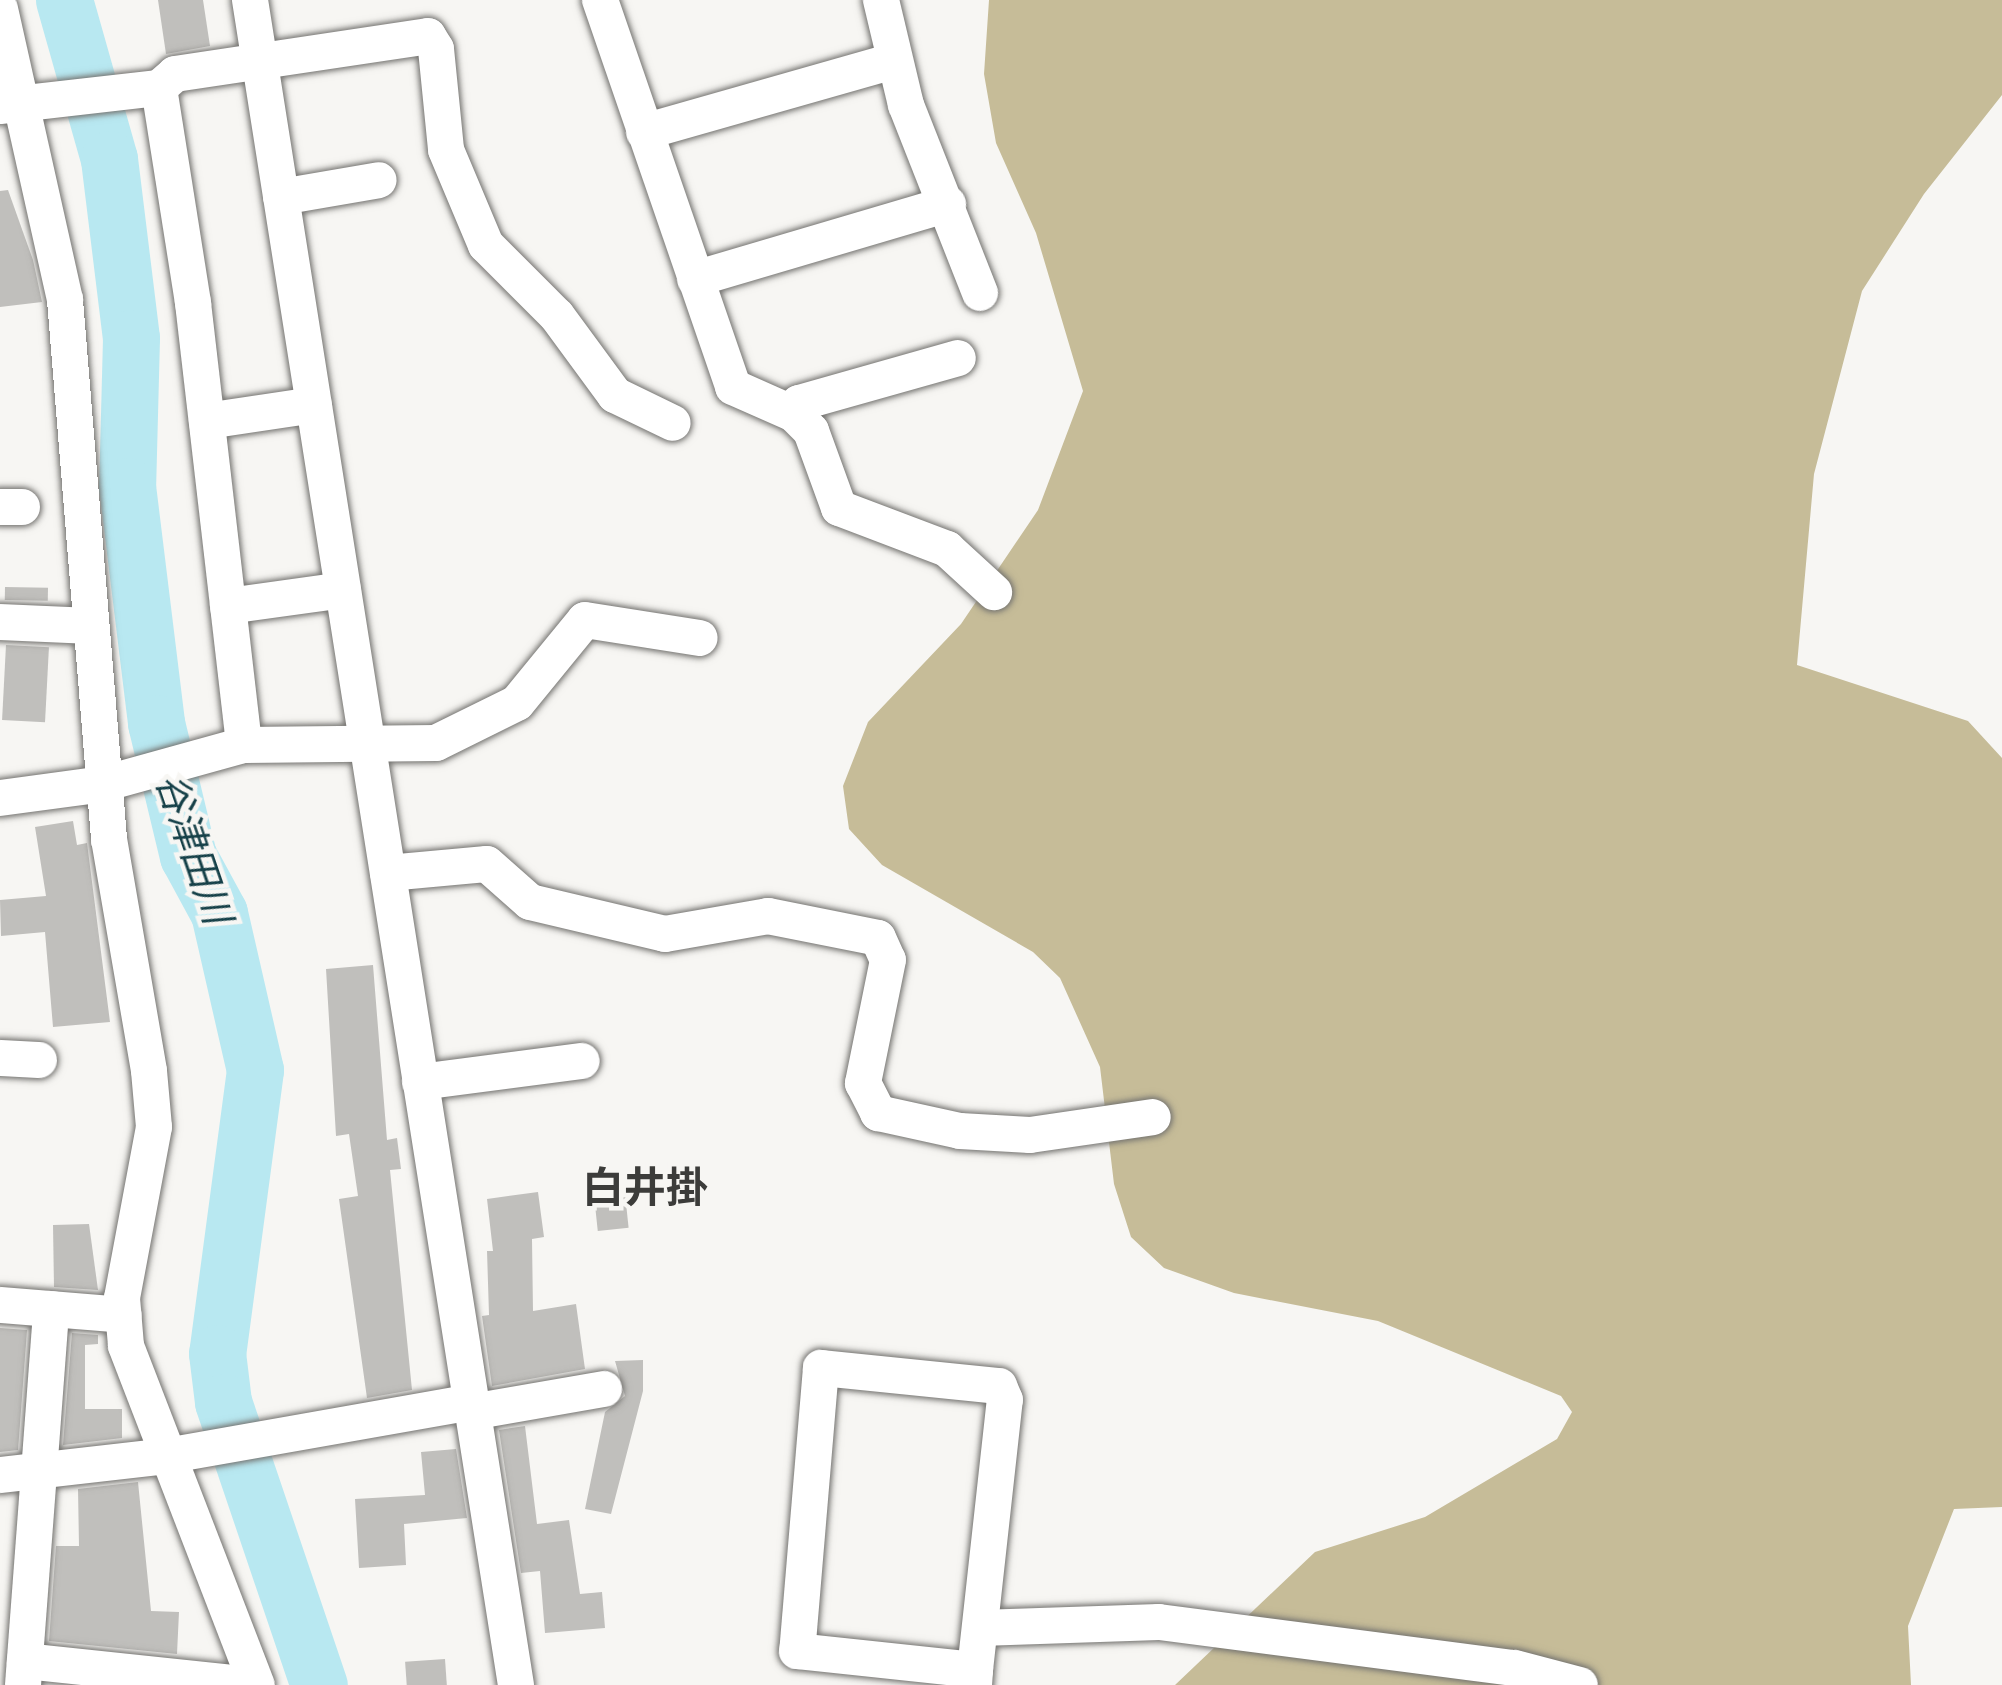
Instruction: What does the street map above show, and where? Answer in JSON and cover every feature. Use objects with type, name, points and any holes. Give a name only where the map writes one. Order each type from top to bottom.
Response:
[{"type":"street","points":[[250,0],[516,1685]]},
{"type":"street","points":[[600,0],[739,395],[794,414],[811,430],[839,508],[947,549],[994,592]]},
{"type":"street","points":[[880,0],[894,61],[980,293]]},
{"type":"street","points":[[0,9],[26,103],[65,299],[91,626],[119,779],[154,1127],[124,1315],[126,1346],[256,1685],[24,1673],[51,1309]]},
{"type":"street","points":[[26,103],[147,89],[175,74],[428,35],[436,49],[446,150],[486,245],[557,316],[615,395],[674,423]]},
{"type":"street","points":[[644,132],[894,61]]},
{"type":"street","points":[[147,89],[207,421],[228,606],[232,749]]},
{"type":"street","points":[[281,196],[380,180]]},
{"type":"street","points":[[695,279],[948,204]]},
{"type":"street","points":[[794,414],[799,404],[958,358]]},
{"type":"street","points":[[207,421],[314,406]]},
{"type":"street","points":[[228,606],[343,590]]},
{"type":"street","points":[[0,798],[119,779],[232,749],[368,749],[471,731],[545,676],[566,634],[585,620],[700,638]]},
{"type":"street","points":[[0,622],[91,626]]},
{"type":"street","points":[[388,874],[487,865],[530,902],[665,934],[768,916],[878,938],[888,960],[863,1083],[878,1113],[1030,1136],[1153,1118]]},
{"type":"street","points":[[0,1058],[39,1060]]},
{"type":"street","points":[[420,1082],[582,1061]]},
{"type":"street","points":[[0,1305],[124,1315]]},
{"type":"street","points":[[821,1369],[999,1386],[1005,1400],[975,1678],[797,1652],[821,1369]]},
{"type":"street","points":[[0,1475],[166,1456],[323,1426],[604,1389]]},
{"type":"street","points":[[980,1628],[1159,1622],[1515,1668],[1580,1685]]},
{"type":"shaded area","points":[[989,0],[2002,0],[2002,95],[1924,194],[1862,291],[1814,474],[1797,665],[1968,721],[2002,758],[2002,1507],[1954,1509],[1908,1626],[1911,1685],[1175,1685],[1315,1552],[1425,1517],[1557,1439],[1572,1412],[1561,1396],[1378,1321],[1234,1293],[1164,1268],[1131,1237],[1114,1184],[1100,1067],[1060,978],[1033,952],[882,865],[849,829],[843,786],[868,722],[961,624],[1038,510],[1083,391],[1036,233],[996,143],[984,74]]},
{"type":"building","points":[[158,0],[203,0],[210,46],[166,54]]},
{"type":"building","points":[[8,190],[42,302],[0,307],[0,191]]},
{"type":"building","points":[[5,587],[48,588],[48,601],[5,600]]},
{"type":"building","points":[[6,645],[49,647],[45,722],[2,720]]},
{"type":"building","points":[[73,821],[77,845],[87,843],[110,1022],[53,1027],[45,932],[1,936],[0,900],[46,896],[35,827]]},
{"type":"building","points":[[373,965],[387,1140],[397,1138],[401,1169],[390,1170],[412,1390],[367,1398],[339,1199],[358,1196],[349,1134],[336,1136],[326,969]]},
{"type":"building","points":[[624,1184],[629,1228],[598,1231],[593,1187]]},
{"type":"building","points":[[538,1192],[544,1237],[532,1239],[533,1311],[576,1304],[585,1369],[492,1386],[482,1316],[489,1315],[487,1251],[493,1251],[487,1199]]},
{"type":"building","points":[[89,1224],[98,1290],[54,1287],[53,1225]]},
{"type":"building","points":[[0,1328],[27,1330],[18,1450],[0,1452]]},
{"type":"building","points":[[72,1333],[98,1335],[98,1344],[85,1345],[85,1409],[122,1409],[122,1438],[63,1445]]},
{"type":"building","points":[[643,1360],[643,1391],[611,1514],[585,1509],[605,1412],[625,1396],[615,1361]]},
{"type":"building","points":[[525,1426],[537,1524],[569,1520],[580,1594],[602,1592],[605,1628],[545,1633],[540,1571],[521,1573],[499,1430]]},
{"type":"building","points":[[456,1449],[467,1518],[404,1524],[406,1565],[359,1568],[355,1499],[425,1495],[421,1452]]},
{"type":"building","points":[[138,1482],[151,1611],[179,1612],[177,1654],[49,1641],[56,1546],[79,1546],[78,1489]]},
{"type":"building","points":[[445,1659],[447,1685],[407,1685],[405,1662]]},
{"type":"waterway","name":"谷津田川","points":[[64,0],[109,159],[131,338],[127,486],[156,723],[188,856],[219,913],[255,1070],[217,1353],[223,1402],[319,1685]]},
{"type":"district","name":"白井掛","points":[[645,1186]]}]
